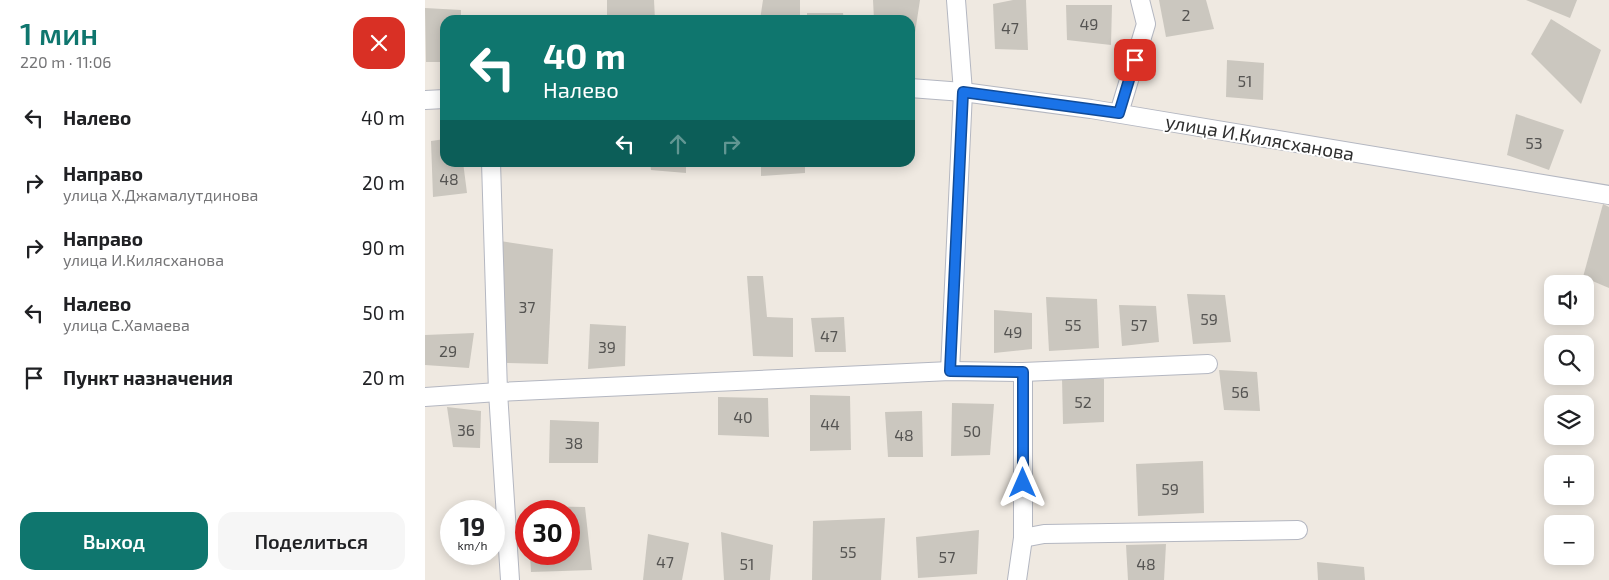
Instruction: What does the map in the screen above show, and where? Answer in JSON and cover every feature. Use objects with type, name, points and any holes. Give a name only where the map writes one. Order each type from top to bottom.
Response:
[{"type":"street","points":[[950,371],[963,92],[956,0]]},
{"type":"street","points":[[1119,113],[1146,24],[1140,0]]},
{"type":"street","name":"улица И.Килясханова","points":[[915,88],[963,92],[1119,113],[1609,195]]},
{"type":"street","points":[[425,100],[440,99]]},
{"type":"street","points":[[491,167],[498,392],[510,580]]},
{"type":"street","points":[[425,397],[950,371],[1023,372],[1208,364]]},
{"type":"street","points":[[1017,580],[1023,538],[1023,372]]},
{"type":"street","points":[[1023,538],[1044,534],[1298,530]]},
{"type":"building","points":[[607,0],[654,0],[655,15],[607,15]]},
{"type":"building","points":[[763,0],[800,0],[800,15],[761,15]]},
{"type":"building","points":[[873,0],[920,0],[915,32],[915,15],[874,15]]},
{"type":"building","points":[[1013,0],[1026,0],[1028,50],[995,49],[993,4]]},
{"type":"building","points":[[1159,0],[1206,0],[1214,29],[1166,37]]},
{"type":"building","points":[[1526,0],[1577,0],[1570,18]]},
{"type":"building","points":[[1066,5],[1112,5],[1111,45],[1067,40]]},
{"type":"building","points":[[425,8],[461,10],[461,15],[440,15],[440,62],[426,62]]},
{"type":"building","points":[[807,13],[843,13],[843,15],[807,15]]},
{"type":"building","points":[[1551,19],[1601,50],[1581,104],[1531,54]]},
{"type":"building","points":[[1227,60],[1264,63],[1263,100],[1226,97]]},
{"type":"building","points":[[1516,114],[1564,130],[1549,170],[1507,155]]},
{"type":"building","points":[[440,140],[440,167],[464,167],[467,193],[433,197],[431,141]]},
{"type":"building","points":[[651,167],[686,167],[686,173],[651,170]]},
{"type":"building","points":[[761,167],[805,167],[805,173],[761,176]]},
{"type":"building","points":[[1603,204],[1609,207],[1609,288],[1594,282],[1594,275],[1584,275]]},
{"type":"building","points":[[500,241],[553,249],[548,364],[506,363]]},
{"type":"building","points":[[747,276],[763,276],[767,317],[793,318],[793,357],[753,356]]},
{"type":"building","points":[[1187,294],[1225,295],[1231,342],[1193,344]]},
{"type":"building","points":[[1046,297],[1097,299],[1099,348],[1049,351]]},
{"type":"building","points":[[1119,305],[1156,306],[1159,342],[1122,346]]},
{"type":"building","points":[[994,310],[1032,313],[1032,349],[994,353]]},
{"type":"building","points":[[844,317],[846,352],[815,352],[811,318]]},
{"type":"building","points":[[590,324],[626,326],[625,366],[588,369]]},
{"type":"building","points":[[474,333],[469,368],[425,365],[425,335]]},
{"type":"building","points":[[1219,370],[1257,372],[1260,411],[1224,410]]},
{"type":"building","points":[[1062,377],[1104,379],[1104,422],[1063,424]]},
{"type":"building","points":[[810,395],[850,396],[851,450],[810,451]]},
{"type":"building","points":[[718,397],[768,398],[769,437],[718,435]]},
{"type":"building","points":[[952,403],[994,404],[990,455],[951,456]]},
{"type":"building","points":[[447,407],[481,411],[480,448],[453,447]]},
{"type":"building","points":[[922,411],[923,457],[888,457],[885,412]]},
{"type":"building","points":[[550,420],[599,422],[598,463],[549,463]]},
{"type":"building","points":[[1203,461],[1204,513],[1138,516],[1136,464]]},
{"type":"building","points":[[580,507],[585,507],[592,570],[531,572],[531,565],[580,565]]},
{"type":"building","points":[[885,518],[881,580],[812,580],[813,521]]},
{"type":"building","points":[[979,530],[977,574],[918,578],[916,537]]},
{"type":"building","points":[[721,532],[773,545],[770,580],[724,580]]},
{"type":"building","points":[[648,534],[689,543],[682,580],[643,580]]},
{"type":"building","points":[[1166,544],[1164,580],[1128,580],[1126,545]]},
{"type":"building","points":[[1317,562],[1364,567],[1365,580],[1318,580]]},
{"type":"route","points":[[1023,483],[1023,372],[950,371],[963,92],[1119,113],[1135,60]]}]
